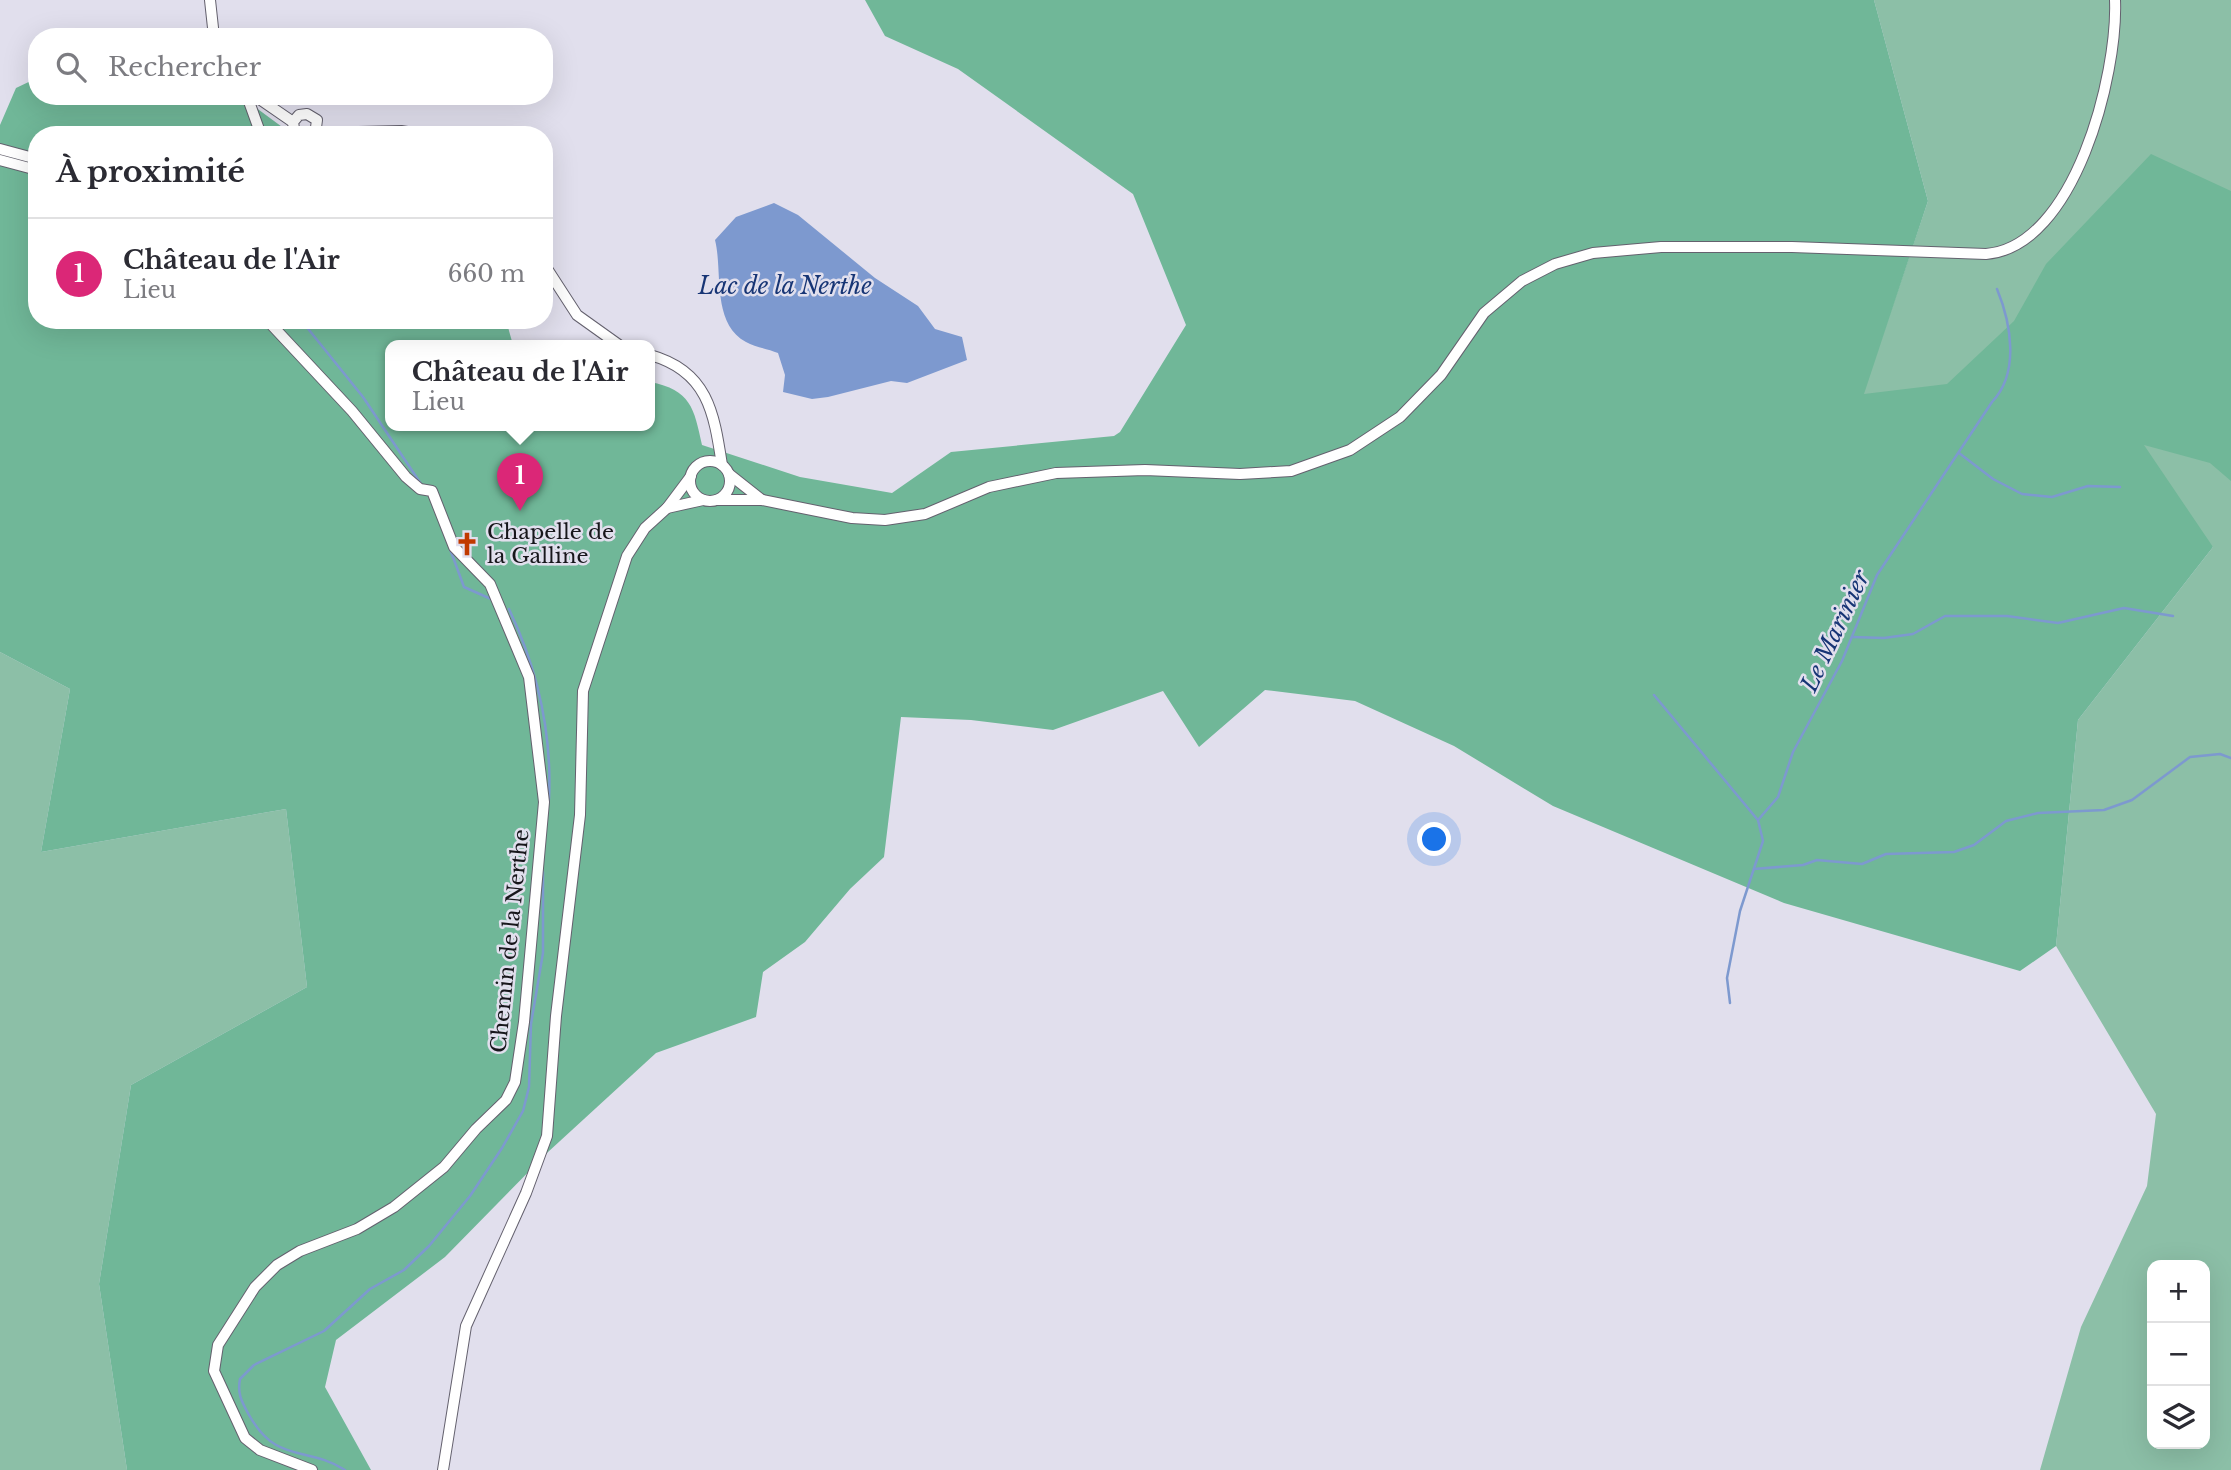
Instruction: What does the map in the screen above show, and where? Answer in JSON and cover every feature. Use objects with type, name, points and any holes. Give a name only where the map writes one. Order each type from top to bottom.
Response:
[{"type":"street","points":[[210,0],[213,28]]},
{"type":"street","points":[[667,508],[703,500],[762,500],[852,518],[885,520],[925,514],[989,487],[1046,474],[1110,470],[1240,474],[1308,467],[1364,443],[1414,405],[1441,375],[1474,324],[1507,293],[1555,264],[1593,253],[1685,246],[1986,254],[2013,249],[2035,234],[2048,218],[2068,185],[2095,128],[2110,68],[2115,0]]},
{"type":"street","points":[[250,105],[258,126]]},
{"type":"street","points":[[268,105],[293,122],[294,126]]},
{"type":"street","points":[[293,122],[299,115],[311,115],[318,126]]},
{"type":"street","points":[[0,149],[28,157]]},
{"type":"street","points":[[0,160],[28,168]]},
{"type":"street","points":[[553,278],[576,315],[612,340]]},
{"type":"street","name":"Chemin de la Nerthe","points":[[276,329],[337,394],[406,477],[420,489],[432,491],[454,547],[490,584],[529,677],[544,802],[524,1022],[515,1082],[506,1100],[476,1129],[444,1167],[394,1207],[352,1232],[300,1251],[272,1269],[255,1287],[215,1352],[214,1371],[245,1437],[260,1450],[312,1470]]},
{"type":"street","points":[[655,357],[670,362],[688,374],[712,407],[726,470],[727,492],[717,500]]},
{"type":"street","points":[[708,461],[716,427]]},
{"type":"street","points":[[708,461],[726,470],[762,500]]},
{"type":"street","points":[[443,1470],[466,1326],[526,1193],[547,1136],[556,1016],[579,815],[583,691],[622,566],[645,528],[667,508],[697,466],[708,461]]},
{"type":"street","points":[[691,476],[691,488],[703,500]]},
{"type":"green space","points":[[865,0],[1874,0],[1928,201],[1864,394],[1947,384],[2014,321],[2046,264],[2151,154],[2231,191],[2231,481],[2210,463],[2144,445],[2213,547],[2078,720],[2056,946],[2020,971],[1784,903],[1553,806],[1454,746],[1355,701],[1265,690],[1199,747],[1163,691],[1053,730],[971,720],[901,717],[884,857],[850,889],[805,942],[763,972],[756,1017],[656,1053],[548,1152],[445,1257],[336,1340],[325,1387],[371,1470],[127,1470],[99,1284],[131,1085],[307,987],[286,809],[41,852],[70,689],[0,652],[0,125],[16,88],[28,82],[28,105],[252,105],[281,126],[28,126],[28,329],[509,329],[512,340],[385,340],[385,431],[655,431],[655,383],[674,390],[688,403],[693,411],[702,445],[800,477],[892,493],[951,452],[1114,436],[1120,432],[1186,325],[1133,194],[958,69],[885,36]]},
{"type":"green space","points":[[1874,0],[2231,0],[2231,1470],[2040,1470],[2081,1327],[2147,1186],[2156,1114],[2056,946],[2078,720],[2213,547],[1863,394],[1928,201]]},
{"type":"green space","points":[[0,652],[70,689],[41,852],[286,809],[307,987],[131,1085],[99,1284],[127,1470],[0,1470]]},
{"type":"water","name":"Lac de la Nerthe","points":[[774,203],[798,215],[875,278],[918,306],[935,329],[962,337],[967,360],[907,383],[891,381],[828,397],[812,399],[783,392],[785,375],[778,353],[746,342],[735,333],[728,322],[720,296],[715,240],[736,217]]},
{"type":"waterway","name":"Le Marinier","points":[[1730,1003],[1727,978],[1740,911],[1763,841],[1758,820],[1778,797],[1793,752],[1842,661],[1877,575],[2001,390],[2007,377],[2010,362],[2009,332],[1997,289]]},
{"type":"waterway","points":[[308,329],[363,397],[385,430]]},
{"type":"waterway","points":[[386,431],[421,484]]},
{"type":"waterway","points":[[1959,453],[1993,479],[2022,494],[2052,497],[2088,486],[2120,487]]},
{"type":"waterway","points":[[450,549],[464,587],[491,599]]},
{"type":"waterway","points":[[1852,637],[1884,638],[1913,634],[1945,616],[2007,616],[2058,623],[2124,608],[2173,616]]},
{"type":"waterway","points":[[509,609],[519,631],[541,701],[548,750],[549,799]]},
{"type":"waterway","points":[[1654,695],[1757,819]]},
{"type":"waterway","points":[[1754,869],[1803,865],[1817,860],[1862,864],[1886,854],[1954,852],[1974,845],[2006,821],[2038,813],[2104,810],[2132,800],[2190,757],[2220,754],[2231,758]]},
{"type":"waterway","points":[[345,1470],[317,1458],[281,1448],[270,1441],[244,1406],[240,1394],[240,1379],[254,1365],[324,1331],[370,1289],[404,1270],[429,1246],[470,1196],[502,1148],[523,1111],[529,1087],[531,1024],[543,953],[543,872]]},
{"type":"place","name":"Château de l'Air","points":[[520,511]]},
{"type":"place","name":"Chapelle de la Galline","points":[[467,544]]}]
